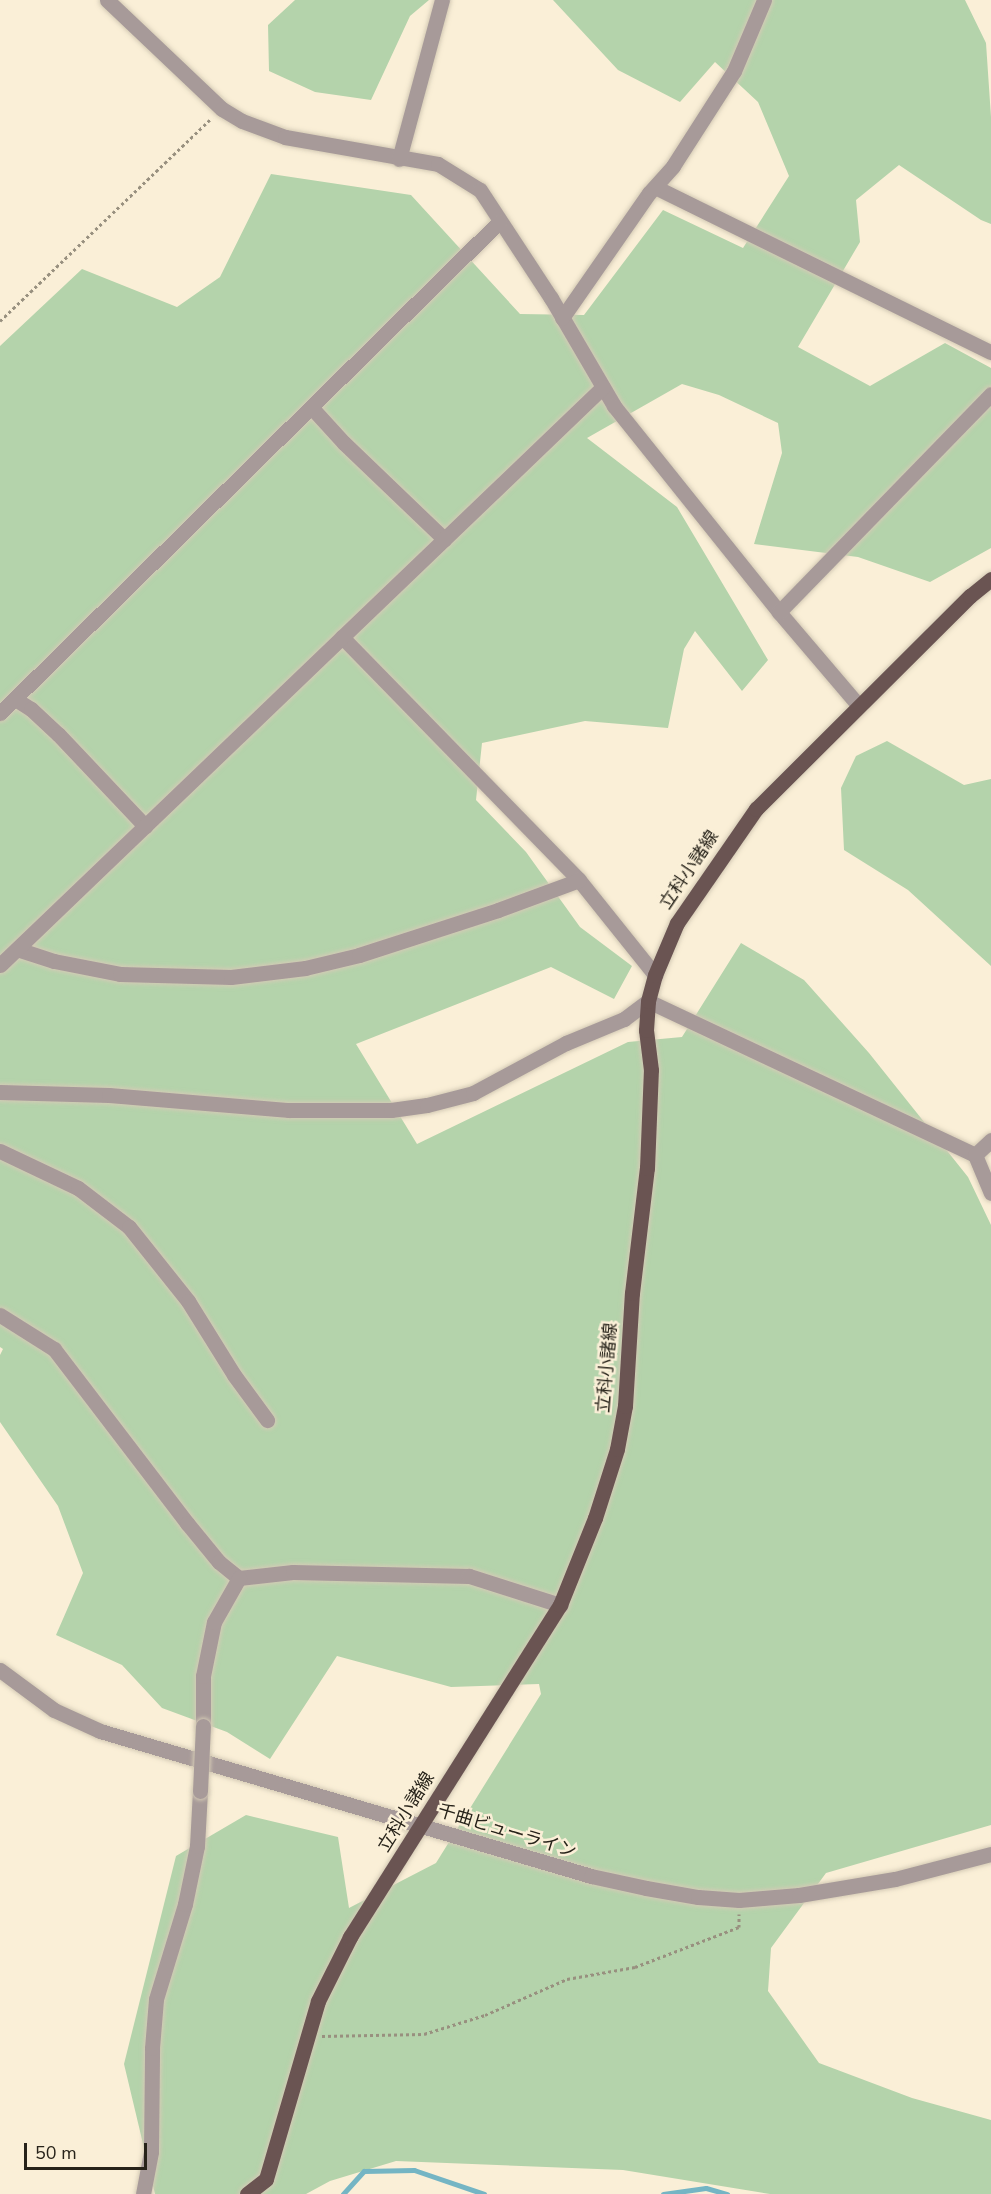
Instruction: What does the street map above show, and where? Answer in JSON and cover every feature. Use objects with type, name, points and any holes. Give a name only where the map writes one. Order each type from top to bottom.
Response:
[{"type":"main road","name":"立科小諸線","points":[[247,2194],[266,2179],[318,2001],[350,1937],[560,1605],[595,1518],[611,1469],[625,1406],[632,1293],[647,1168],[651,1070],[646,1030],[648,1001],[655,975],[677,923],[756,809],[970,596],[991,579]]},
{"type":"street","points":[[107,0],[222,109],[242,122],[285,137],[399,159],[438,164],[480,190],[562,318],[614,406],[779,612],[859,706]]},
{"type":"street","points":[[399,159],[442,0]]},
{"type":"street","points":[[562,318],[655,187],[673,166],[734,71],[764,0]]},
{"type":"street","points":[[655,187],[991,352]]},
{"type":"street","points":[[0,713],[500,221]]},
{"type":"street","points":[[0,965],[603,387]]},
{"type":"street","points":[[779,612],[991,394]]},
{"type":"street","points":[[312,408],[344,443],[444,539]]},
{"type":"street","points":[[342,637],[579,880],[655,975]]},
{"type":"street","points":[[15,699],[31,709],[58,734],[145,826]]},
{"type":"street","points":[[17,949],[54,961],[120,974],[231,977],[305,968],[359,955],[498,910],[579,880]]},
{"type":"street","points":[[0,1092],[109,1095],[289,1110],[391,1110],[473,1093],[566,1043],[624,1019],[648,1001],[975,1155],[991,1193]]},
{"type":"street","points":[[975,1155],[991,1140]]},
{"type":"street","points":[[0,1150],[78,1188],[129,1227],[188,1301],[234,1375],[267,1420]]},
{"type":"street","points":[[0,1315],[54,1349],[187,1523],[219,1562],[239,1578],[293,1572],[469,1576],[560,1605]]},
{"type":"street","points":[[143,2194],[152,2152],[152,2048],[156,1998],[185,1904],[197,1846],[203,1676],[214,1622],[239,1578]]},
{"type":"street","name":"千曲ビューライン","points":[[0,1670],[54,1710],[100,1731],[591,1876],[698,1897],[739,1900],[854,1887],[895,1879],[991,1854]]},
{"type":"path","points":[[0,321],[222,109]]},
{"type":"path","points":[[307,2037],[424,2034],[485,2015],[567,1978],[635,1967],[739,1927],[739,1900]]},
{"type":"green space","points":[[295,0],[429,0],[410,16],[371,100],[315,92],[269,71],[268,25]]},
{"type":"green space","points":[[553,0],[965,0],[986,43],[991,117],[991,224],[981,220],[899,165],[856,200],[860,242],[798,347],[870,386],[945,343],[991,368],[991,548],[930,582],[858,557],[754,544],[782,453],[778,423],[719,395],[682,384],[587,438],[677,507],[768,660],[742,691],[695,631],[684,649],[668,728],[585,721],[482,743],[476,800],[526,852],[580,927],[632,966],[614,999],[551,967],[356,1044],[417,1144],[628,1042],[682,1037],[741,943],[804,980],[869,1053],[968,1177],[991,1225],[991,1825],[826,1873],[771,1948],[768,1991],[819,2063],[912,2098],[991,2120],[991,2194],[770,2194],[623,2170],[396,2161],[330,2181],[306,2194],[155,2194],[124,2064],[176,1856],[246,1815],[338,1837],[349,1908],[436,1863],[541,1694],[539,1684],[451,1687],[337,1656],[270,1759],[227,1732],[162,1708],[122,1665],[56,1635],[83,1573],[58,1506],[0,1422],[0,1355],[3,1349],[0,1347],[0,346],[82,269],[177,307],[220,277],[271,174],[411,195],[520,314],[584,315],[663,210],[743,248],[789,176],[758,102],[715,62],[680,102],[618,70]]},
{"type":"green space","points":[[887,741],[964,785],[991,779],[991,966],[908,890],[844,850],[841,788],[856,756]]},
{"type":"waterway","points":[[343,2194],[364,2171],[414,2170],[484,2194]]},
{"type":"waterway","points":[[663,2194],[706,2188],[727,2194]]}]
